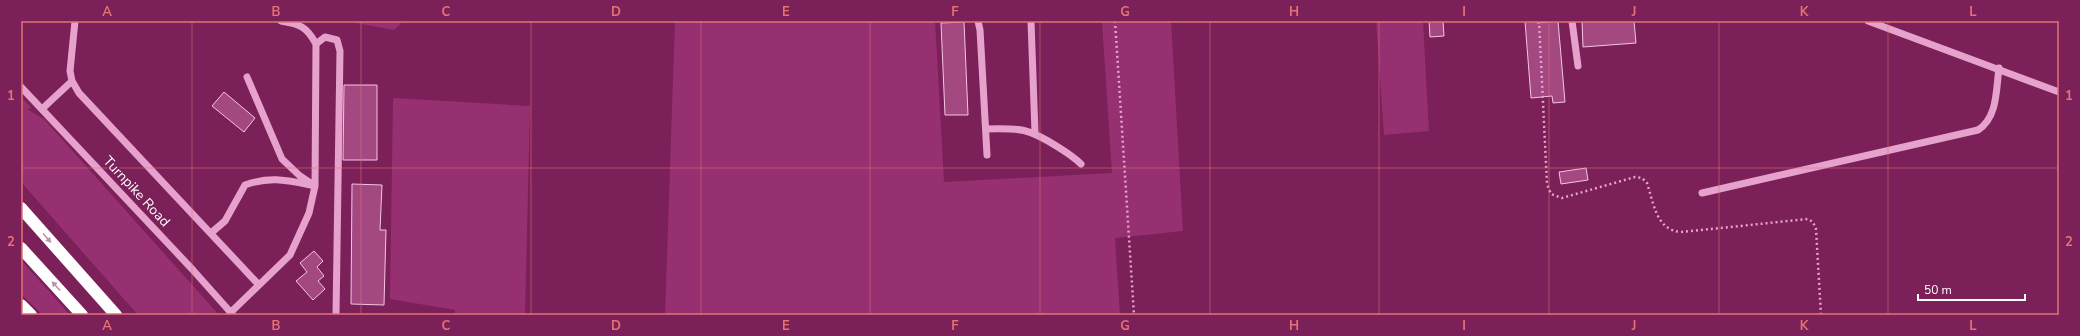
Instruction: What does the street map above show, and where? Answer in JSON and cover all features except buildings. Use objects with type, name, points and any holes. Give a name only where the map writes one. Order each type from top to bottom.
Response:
[{"type":"highway","points":[[21,208],[116,315]]},
{"type":"highway","points":[[21,248],[82,315]]},
{"type":"highway","points":[[21,305],[31,315]]},
{"type":"street","points":[[75,21],[70,71],[72,81],[79,92],[259,285]]},
{"type":"street","points":[[232,314],[290,255],[309,213],[315,186],[316,44],[309,31],[295,23],[281,21]]},
{"type":"street","points":[[978,21],[980,30],[987,155]]},
{"type":"street","points":[[1031,21],[1035,133]]},
{"type":"street","points":[[1572,21],[1578,66]]},
{"type":"street","points":[[1868,21],[1999,68],[2059,92]]},
{"type":"street","points":[[316,44],[325,37],[337,40],[340,51],[336,315]]},
{"type":"street","points":[[1702,193],[1978,130],[1988,122],[1994,109],[1999,68]]},
{"type":"street","points":[[247,77],[282,158],[300,176],[315,186]]},
{"type":"street","points":[[42,109],[72,81]]},
{"type":"street","name":"Turnpike Road","points":[[21,87],[192,269],[232,314]]},
{"type":"street","points":[[986,129],[1010,128],[1035,133],[1073,157],[1081,164]]},
{"type":"street","points":[[211,233],[225,221],[245,185],[262,179],[281,179],[315,186]]},
{"type":"path","points":[[1115,21],[1134,315]]},
{"type":"path","points":[[1539,21],[1547,184],[1551,194],[1562,198],[1635,177],[1642,178],[1647,183],[1660,221],[1671,231],[1681,232],[1808,219],[1813,222],[1816,229],[1821,315]]},
{"type":"shaded area","points":[[345,21],[403,21],[394,30]]},
{"type":"shaded area","points":[[675,21],[935,21],[944,182],[1112,173],[1102,21],[1171,21],[1183,231],[1115,238],[1120,315],[665,315]]},
{"type":"shaded area","points":[[1376,21],[1423,21],[1429,131],[1384,135]]},
{"type":"shaded area","points":[[21,97],[32,108],[27,109],[44,119],[219,315],[138,315],[21,182]]},
{"type":"shaded area","points":[[393,98],[530,106],[525,315],[455,315],[455,310],[390,299]]},
{"type":"shaded area","points":[[21,260],[70,315],[43,315],[21,294]]}]
